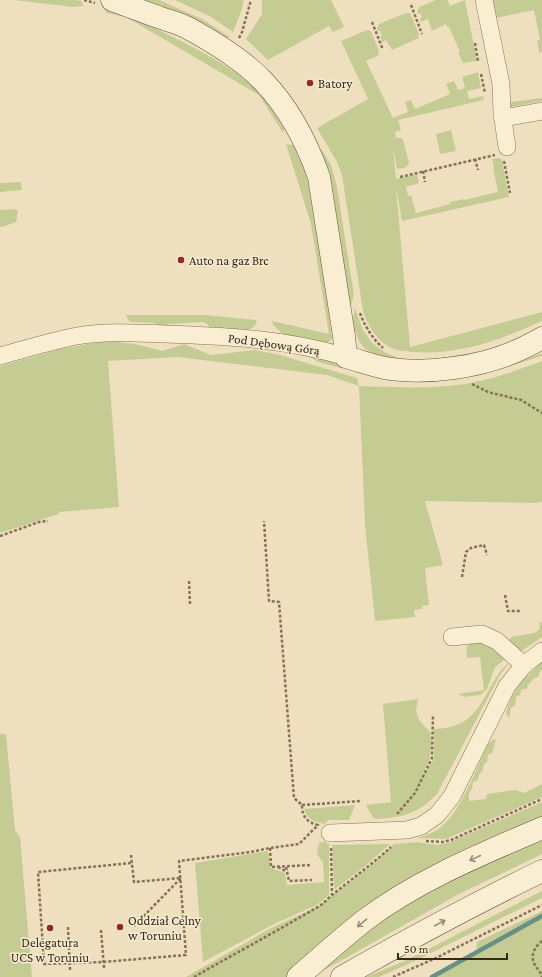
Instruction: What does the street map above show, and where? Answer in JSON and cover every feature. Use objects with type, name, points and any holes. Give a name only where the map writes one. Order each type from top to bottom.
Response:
[{"type":"street","points":[[484,0],[501,84],[503,118],[502,152]]},
{"type":"street","points":[[105,2],[185,27],[250,68],[264,81],[281,103],[300,133],[319,177],[346,357]]},
{"type":"street","points":[[503,118],[542,111]]},
{"type":"street","name":"Pod Dębową Górą","points":[[0,356],[78,336],[120,333],[217,336],[268,341],[324,350],[392,369],[438,370],[476,364],[513,352],[542,338]]},
{"type":"street","points":[[513,352],[542,346]]},
{"type":"street","points":[[452,637],[482,634],[497,641],[524,665]]},
{"type":"street","points":[[325,831],[407,830],[421,826],[437,815],[452,796],[505,690],[524,665],[542,651]]},
{"type":"street","points":[[298,977],[365,920],[415,888],[542,828]]},
{"type":"street","points":[[342,977],[393,948],[542,871]]},
{"type":"path","points":[[84,0],[105,2]]},
{"type":"path","points":[[228,53],[242,32],[251,0]]},
{"type":"path","points":[[411,5],[422,34]]},
{"type":"path","points":[[372,22],[384,50]]},
{"type":"path","points":[[400,177],[502,152],[510,193]]},
{"type":"path","points":[[475,159],[478,170]]},
{"type":"path","points":[[423,171],[425,182]]},
{"type":"path","points":[[359,308],[362,319],[376,342],[388,351]]},
{"type":"path","points":[[470,384],[488,392],[521,400],[542,413]]},
{"type":"path","points":[[264,520],[269,601],[279,602],[294,798],[302,805],[361,801]]},
{"type":"path","points":[[0,536],[39,522],[48,521]]},
{"type":"path","points":[[462,578],[466,552],[471,548],[484,545],[487,555]]},
{"type":"path","points":[[189,580],[190,604]]},
{"type":"path","points":[[505,595],[508,611],[520,611]]},
{"type":"path","points":[[397,815],[415,793],[432,758],[433,715]]},
{"type":"path","points":[[422,841],[443,842],[451,840],[542,799]]},
{"type":"path","points":[[302,805],[302,811],[305,818],[310,823],[325,831]]},
{"type":"path","points":[[131,863],[38,872],[44,964],[103,962],[186,955],[179,861],[252,852],[299,844],[325,831]]},
{"type":"path","points":[[325,831],[332,895]]},
{"type":"path","points":[[194,977],[246,949],[321,905],[364,871],[391,846]]},
{"type":"path","points":[[270,848],[271,867],[312,865]]},
{"type":"path","points":[[131,855],[133,882],[181,878]]},
{"type":"path","points":[[277,867],[286,872]]},
{"type":"path","points":[[286,867],[289,881],[312,880]]},
{"type":"path","points":[[134,926],[181,878]]},
{"type":"path","points":[[394,977],[436,958],[542,905]]},
{"type":"path","points":[[68,927],[70,970]]},
{"type":"path","points":[[101,930],[104,968]]},
{"type":"path","points":[[542,941],[535,947],[533,953],[534,963],[541,972],[542,977]]},
{"type":"green space","points":[[14,0],[75,0],[81,1],[84,6],[73,7]]},
{"type":"green space","points":[[133,0],[159,0],[202,19],[230,37],[220,39]]},
{"type":"green space","points":[[175,0],[244,0],[233,32],[211,17]]},
{"type":"green space","points":[[262,0],[331,0],[344,27],[333,32],[329,26],[268,60],[246,39],[262,14]]},
{"type":"green space","points":[[436,0],[447,0],[450,6],[465,0],[477,61],[463,63],[458,53],[460,52],[449,27],[447,27],[446,24],[432,31],[428,19],[421,22],[420,19],[422,17],[420,13],[418,14],[417,12],[419,7]]},
{"type":"green space","points":[[492,0],[542,0],[542,52],[539,53],[537,40],[540,40],[534,10],[495,18]]},
{"type":"green space","points":[[105,10],[131,18],[156,29],[211,57],[235,72],[256,90],[269,104],[284,129],[283,133],[259,95],[126,17],[106,13]]},
{"type":"green space","points":[[406,13],[410,13],[419,34],[419,38],[392,50],[386,40],[382,42],[380,36],[382,35],[377,28],[379,24]]},
{"type":"green space","points":[[367,30],[371,31],[379,51],[379,55],[366,61],[393,118],[408,112],[405,102],[411,100],[415,109],[450,94],[446,84],[454,81],[458,90],[465,88],[462,77],[478,72],[481,88],[467,91],[469,99],[483,96],[484,100],[398,120],[401,130],[395,132],[396,138],[402,138],[409,163],[404,168],[397,169],[393,147],[396,179],[417,174],[419,183],[406,187],[408,196],[411,195],[416,213],[450,204],[450,202],[498,192],[492,159],[499,158],[502,160],[509,197],[402,221],[396,187],[410,347],[542,312],[542,321],[479,345],[463,349],[430,352],[401,351],[389,347],[376,336],[370,327],[363,311],[342,175],[337,162],[317,128],[368,99],[341,41]]},
{"type":"green space","points":[[542,98],[542,101],[510,106],[510,103],[512,102]]},
{"type":"green space","points":[[451,130],[456,151],[440,154],[436,134]]},
{"type":"green space","points":[[286,144],[293,145],[307,176],[328,298],[332,338],[330,341],[323,344],[284,335],[273,325],[272,321],[329,334],[311,224]]},
{"type":"green space","points":[[322,150],[331,165],[337,187],[354,295],[348,316],[319,151]]},
{"type":"green space","points":[[21,182],[22,190],[0,192],[0,183]]},
{"type":"green space","points":[[14,209],[18,211],[16,222],[0,227],[0,210]]},
{"type":"green space","points":[[355,308],[363,330],[372,343],[386,353],[404,360],[428,360],[528,341],[441,362],[384,360],[383,356],[372,353],[362,346],[356,332],[351,332]]},
{"type":"green space","points":[[126,315],[205,315],[257,320],[255,326],[247,331],[210,328],[203,322],[168,324],[167,326],[159,327],[154,323],[130,322]]},
{"type":"green space","points":[[105,341],[135,344],[162,351],[184,344],[211,355],[255,350],[280,355],[357,378],[359,386],[327,375],[177,357],[108,361],[119,507],[59,512],[59,514],[0,533],[0,366],[60,349]]},
{"type":"green space","points":[[542,353],[542,356],[477,376],[452,380],[422,381],[509,364]]},
{"type":"green space","points":[[307,355],[373,373],[371,376],[318,362]]},
{"type":"green space","points":[[542,361],[542,502],[425,501],[443,565],[425,568],[429,605],[422,606],[422,609],[414,610],[415,617],[375,621],[365,525],[359,386],[417,387],[461,385],[509,373]]},
{"type":"green space","points":[[540,622],[542,622],[542,637],[520,652],[508,642],[511,637],[534,633],[539,630]]},
{"type":"green space","points":[[478,639],[508,657],[495,667],[487,689],[480,695],[464,697],[458,694],[484,690],[480,657],[467,658],[468,646]]},
{"type":"green space","points":[[510,662],[500,675],[437,794],[423,806],[409,814],[375,819],[366,805],[391,802],[383,704],[418,699],[416,711],[419,720],[430,732],[432,743],[429,761],[421,778],[434,759],[434,729],[459,724],[475,712],[499,673]]},
{"type":"green space","points":[[542,662],[542,670],[540,671],[538,677],[534,678],[527,685],[528,688],[521,690],[520,695],[516,697],[515,705],[511,708],[509,718],[506,713],[516,691],[525,679]]},
{"type":"green space","points":[[0,734],[6,734],[15,830],[20,837],[32,977],[0,977]]},
{"type":"green space","points":[[494,739],[496,740],[492,753],[488,755],[487,762],[484,764],[482,772],[479,774],[478,780],[473,782],[472,789],[469,793],[469,801],[486,799],[487,794],[515,790],[524,793],[542,784],[542,797],[446,839],[416,838],[435,831],[448,820],[462,800],[488,744]]},
{"type":"green space","points":[[542,802],[542,817],[508,832],[290,977],[186,977],[271,928],[319,906],[368,868],[394,844],[417,842],[437,845],[448,843]]},
{"type":"green space","points":[[355,805],[349,820],[328,820],[325,824],[309,818],[304,809]]},
{"type":"green space","points":[[542,837],[542,854],[459,894],[312,977],[366,927],[400,906]]},
{"type":"green space","points":[[326,841],[326,843],[329,844],[329,895],[317,905],[274,924],[203,962],[195,863],[268,851],[271,868],[285,873],[287,885],[324,882],[323,862],[317,853],[319,843]]},
{"type":"green space","points":[[390,844],[365,866],[334,890],[332,845]]},
{"type":"green space","points":[[542,891],[542,898],[415,961],[379,977],[366,977],[407,960]]},
{"type":"green space","points":[[542,911],[542,977],[432,977],[476,954],[477,942]]},
{"type":"waterway","points":[[432,977],[542,916]]},
{"type":"place","name":"Batory","points":[[310,83]]},
{"type":"place","name":"Auto na gaz Brc","points":[[181,260]]},
{"type":"place","name":"Oddział Celny w Toruniu","points":[[120,927]]},
{"type":"place","name":"Delegatura UCS w Toruniu","points":[[50,928]]}]
